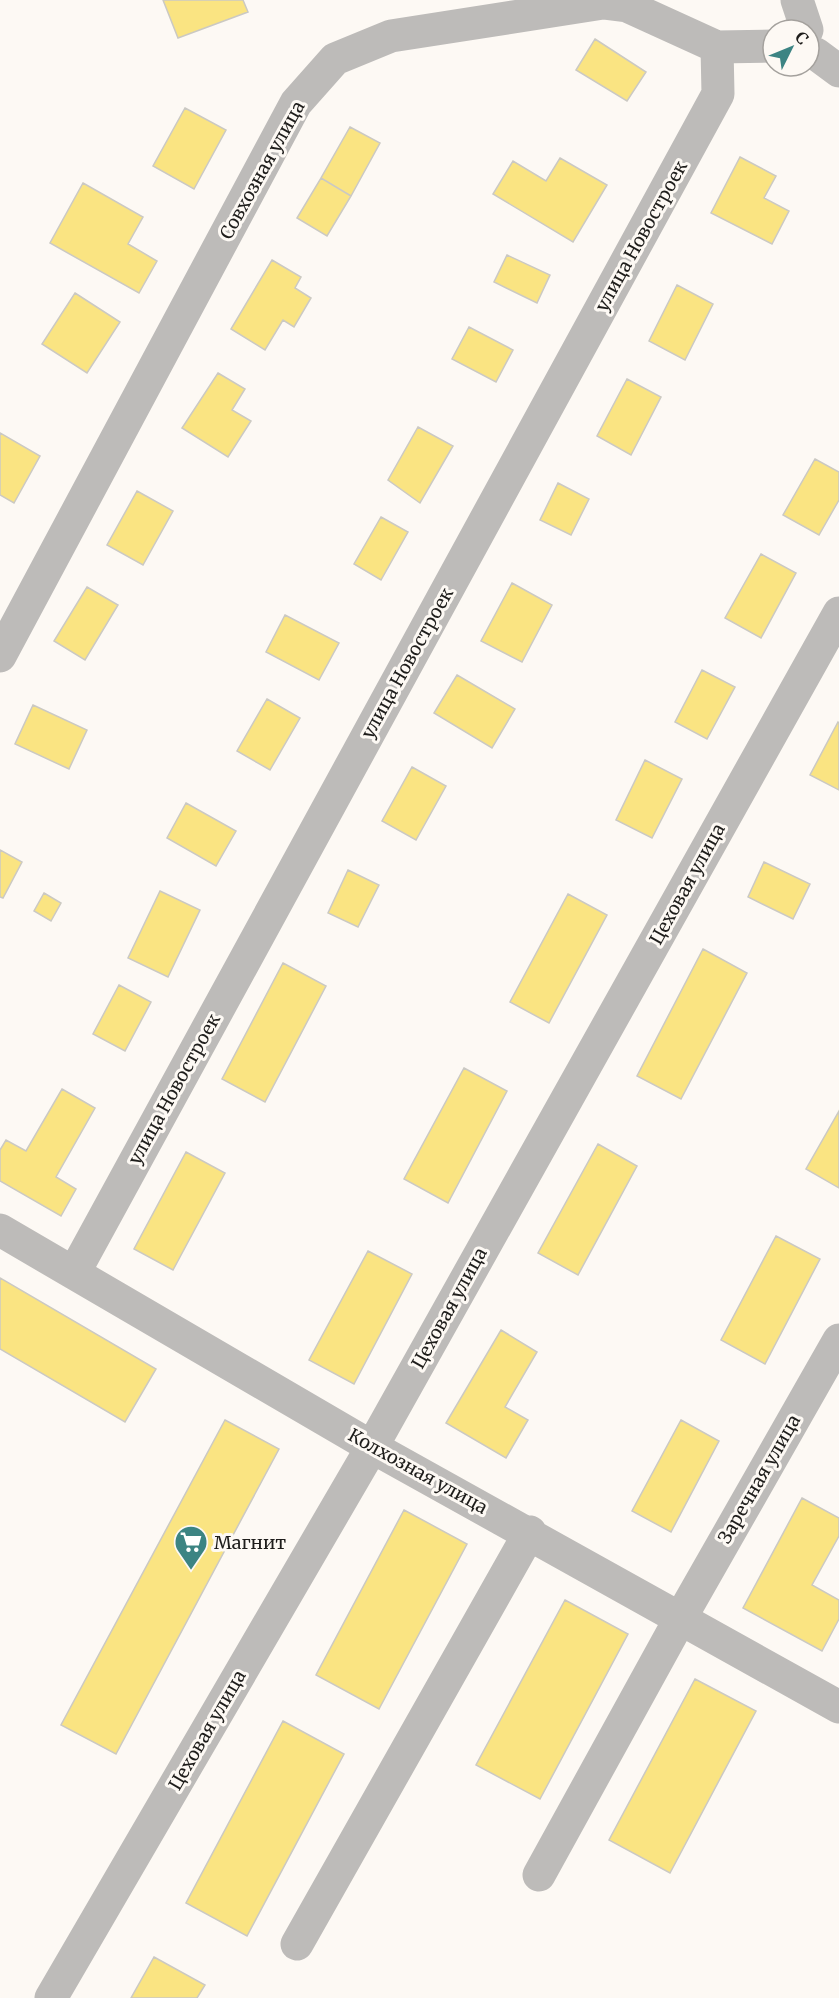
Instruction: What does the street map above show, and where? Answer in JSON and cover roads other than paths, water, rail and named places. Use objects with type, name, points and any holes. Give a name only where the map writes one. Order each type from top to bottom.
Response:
[{"type":"street","points":[[797,0],[804,18]]},
{"type":"street","name":"Совхозная улица","points":[[0,656],[296,103],[335,59],[391,36],[603,3],[627,6],[717,47],[761,46]]},
{"type":"street","name":"улица Новостроек","points":[[74,1273],[718,94],[717,47]]},
{"type":"street","name":"Цеховая улица","points":[[51,1998],[372,1447],[839,613]]},
{"type":"street","name":"Колхозная улица","points":[[0,1230],[372,1447],[530,1532],[839,1707]]},
{"type":"street","name":"Заречная улица","points":[[539,1875],[680,1619],[839,1340]]},
{"type":"street","points":[[297,1944],[530,1532]]},
{"type":"place","name":"Магнит","points":[[191,1571]]}]
